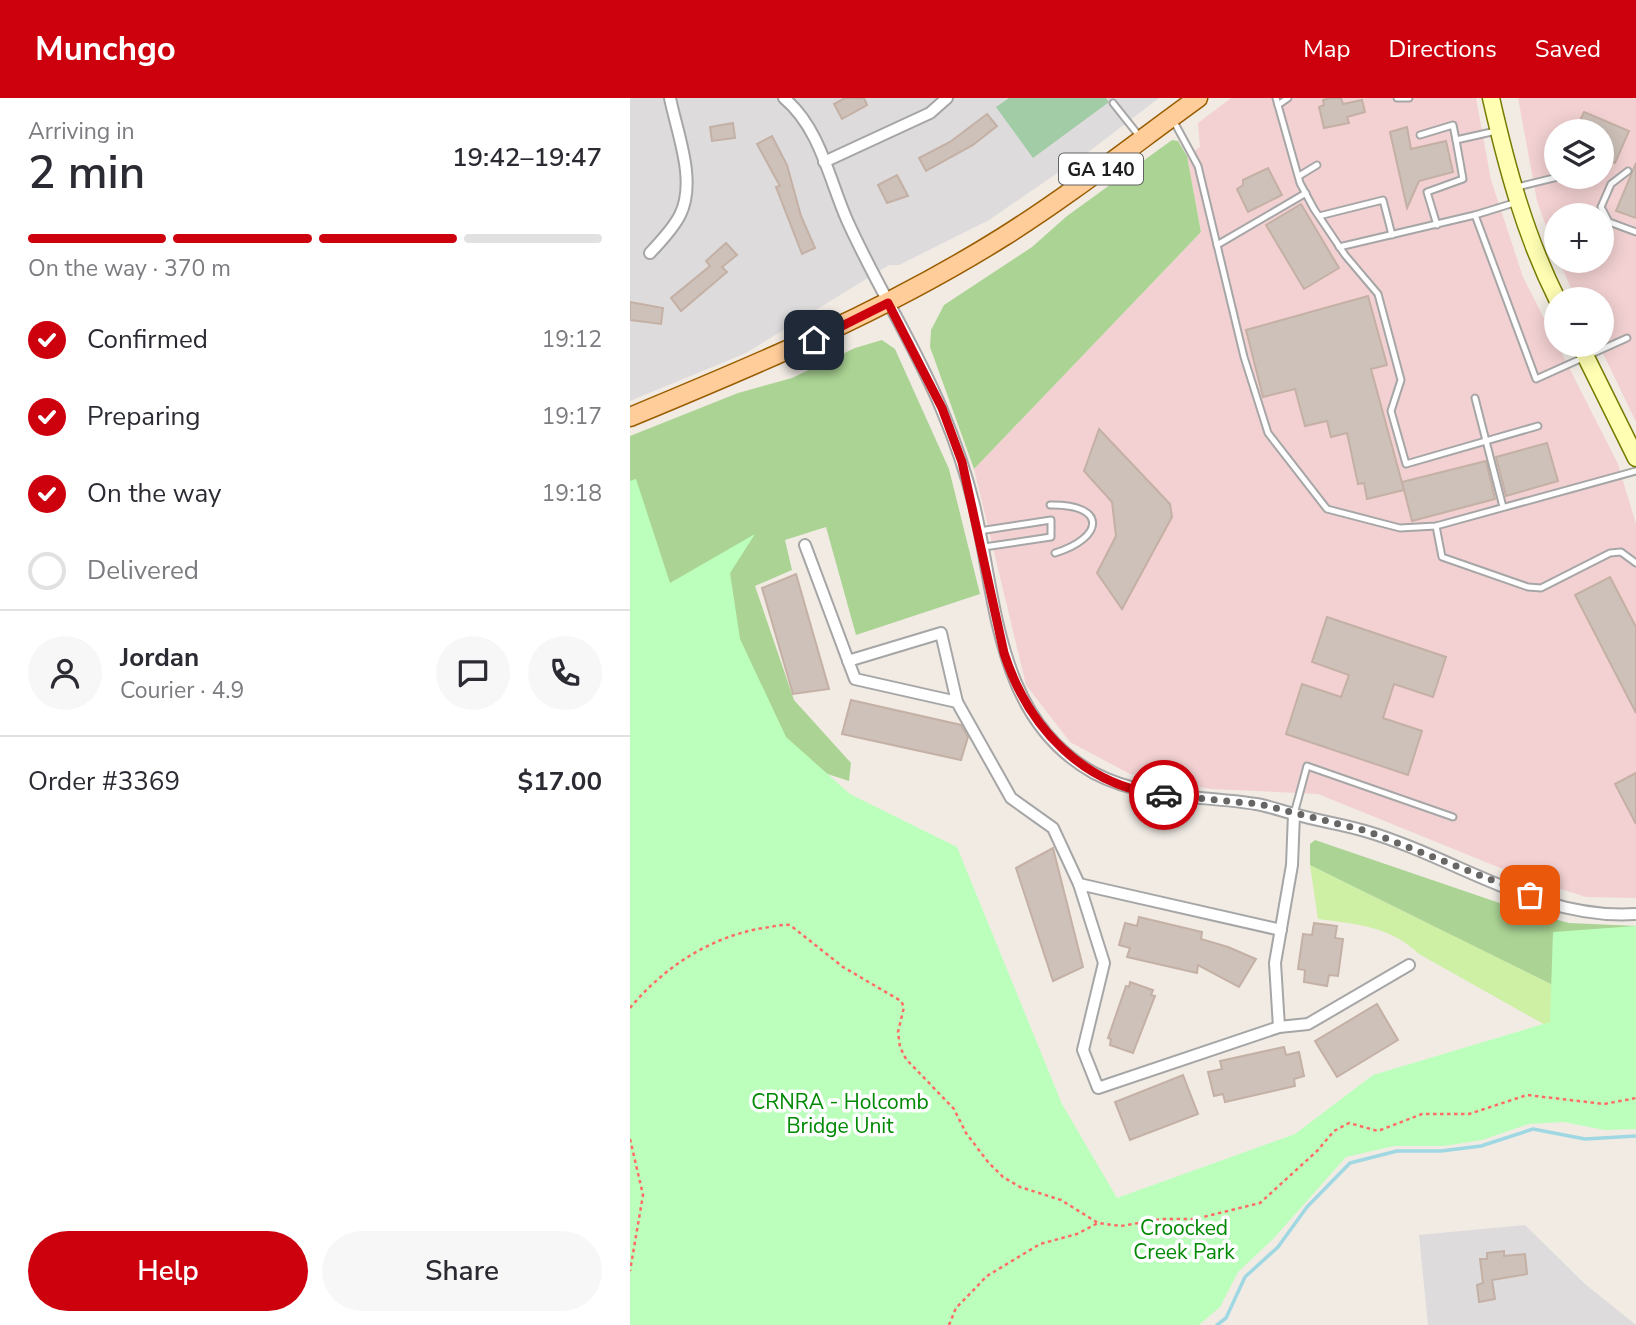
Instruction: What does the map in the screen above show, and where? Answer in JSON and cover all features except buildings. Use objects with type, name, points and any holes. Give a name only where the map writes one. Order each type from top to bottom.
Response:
[{"type":"main road","points":[[1491,98],[1515,195],[1540,265],[1551,287]]},
{"type":"main road","name":"GA 140","points":[[630,417],[789,352],[888,303],[1003,237],[1142,139],[1182,105]]},
{"type":"main road","points":[[1587,357],[1636,458]]},
{"type":"street","points":[[650,253],[674,226],[686,197],[687,178],[670,98]]},
{"type":"street","points":[[784,98],[801,115],[824,162],[848,222],[942,408],[962,462],[1004,653],[1014,683],[1039,725],[1065,753],[1092,772],[1149,794],[1259,804],[1367,831],[1553,904],[1597,914],[1636,914]]},
{"type":"street","points":[[824,162],[930,113],[947,98]]},
{"type":"street","points":[[805,545],[855,679],[957,702]]},
{"type":"street","points":[[848,661],[941,633],[957,702],[1011,799],[1053,828],[1079,884],[1104,963],[1083,1050],[1098,1088],[1279,1027],[1308,1024],[1409,965]]},
{"type":"street","points":[[1279,1027],[1275,962],[1292,865],[1294,814]]},
{"type":"street","points":[[1079,884],[1281,930]]},
{"type":"lane","points":[[1288,98],[1277,101],[1298,176],[1339,247],[1378,294],[1401,380],[1391,411],[1406,464],[1538,426]]},
{"type":"lane","points":[[1397,98],[1409,98]]},
{"type":"lane","points":[[1113,103],[1142,139]]},
{"type":"lane","points":[[1182,105],[1244,357],[1268,433],[1327,509],[1400,527],[1436,526],[1636,471]]},
{"type":"lane","points":[[1420,135],[1453,125],[1463,179],[1427,192],[1437,225]]},
{"type":"lane","points":[[1456,140],[1499,131]]},
{"type":"lane","points":[[1298,176],[1317,165]]},
{"type":"lane","points":[[1628,171],[1611,184],[1601,207],[1609,222],[1636,232]]},
{"type":"lane","points":[[1339,247],[1475,215],[1544,183]]},
{"type":"lane","points":[[1217,245],[1306,193]]},
{"type":"lane","points":[[1319,216],[1383,200],[1392,235]]},
{"type":"lane","points":[[1475,215],[1536,379],[1574,357]]},
{"type":"lane","points":[[1614,342],[1627,338]]},
{"type":"lane","points":[[1475,398],[1503,508]]},
{"type":"lane","points":[[1050,505],[1081,506],[1090,514],[1093,526],[1086,540],[1055,553]]},
{"type":"lane","points":[[979,530],[1051,520],[1051,537],[982,547]]},
{"type":"lane","points":[[1436,526],[1442,558],[1528,587],[1541,588],[1610,554],[1621,552],[1636,563]]},
{"type":"lane","points":[[1294,814],[1307,766],[1453,817]]},
{"type":"path","points":[[630,1008],[647,987],[698,949],[733,934],[790,925],[843,967],[901,1001],[904,1007],[898,1032],[900,1047],[906,1059],[954,1109],[966,1133],[1003,1177],[1020,1187],[1061,1200],[1098,1223],[1121,1226],[1162,1219],[1195,1219],[1260,1203],[1317,1152],[1334,1131],[1349,1123],[1378,1131],[1422,1114],[1469,1114],[1527,1095],[1604,1104],[1636,1098]]},
{"type":"path","points":[[630,1139],[643,1195],[630,1271]]},
{"type":"path","points":[[949,1325],[961,1301],[987,1276],[1040,1244],[1077,1234],[1098,1223]]},
{"type":"shaded area","points":[[630,98],[1159,98],[1091,150],[989,220],[899,265],[889,265],[746,353],[630,401]]},
{"type":"shaded area","points":[[1231,98],[1476,98],[1491,180],[1523,277],[1544,318],[1544,357],[1564,357],[1618,464],[1636,524],[1636,898],[1586,897],[1520,876],[1318,794],[1211,789],[1130,774],[1070,742],[1026,685],[974,469],[1201,232],[1187,156],[1200,147],[1198,123]]},
{"type":"shaded area","points":[[1518,98],[1636,98],[1636,422],[1605,357],[1614,357],[1614,287],[1571,287],[1564,273],[1614,273],[1614,203],[1544,203],[1544,221],[1537,201]]},
{"type":"shaded area","points":[[1525,1225],[1585,1284],[1636,1325],[1428,1325],[1419,1235]]},
{"type":"green space","points":[[1009,98],[1106,98],[1109,102],[1033,158],[996,107]]},
{"type":"green space","points":[[1172,140],[1178,141],[1187,156],[1201,232],[974,469],[930,347],[931,330],[944,305],[1032,247],[1067,216]]},
{"type":"green space","points":[[882,340],[895,349],[949,469],[980,594],[856,635],[826,527],[785,540],[792,570],[755,586],[794,700],[851,763],[849,781],[630,710],[630,436],[738,393],[792,378],[855,348]]},
{"type":"green space","name":"CRNRA - Holcomb Bridge Unit","points":[[636,479],[670,583],[755,534],[730,573],[740,639],[786,737],[850,794],[957,847],[1062,1104],[1117,1198],[1295,1134],[1373,1075],[1550,1022],[1553,932],[1636,926],[1636,1129],[1605,1130],[1563,1122],[1529,1124],[1482,1140],[1444,1146],[1394,1146],[1346,1157],[1274,1238],[1238,1272],[1220,1307],[1199,1325],[630,1325],[630,481]]},
{"type":"green space","points":[[1315,840],[1520,910],[1569,923],[1636,926],[1636,1026],[1310,865],[1310,844]]},
{"type":"green space","points":[[1310,865],[1636,1026],[1636,1076],[1419,954],[1396,937],[1372,928],[1318,919]]},
{"type":"waterway","points":[[1217,1325],[1226,1318],[1245,1277],[1278,1247],[1307,1207],[1350,1163],[1397,1151],[1441,1151],[1481,1146],[1533,1129],[1585,1139],[1636,1136]]},
{"type":"way so far","points":[[1164,795],[1259,804],[1367,831],[1530,895]]},
{"type":"route","points":[[814,340],[888,303],[942,408],[962,462],[974,505],[1004,653],[1014,683],[1027,709],[1065,753],[1092,772],[1149,794],[1164,795]]},
{"type":"park label","name":"Croocked Creek Park","points":[[1184,1240]]}]
